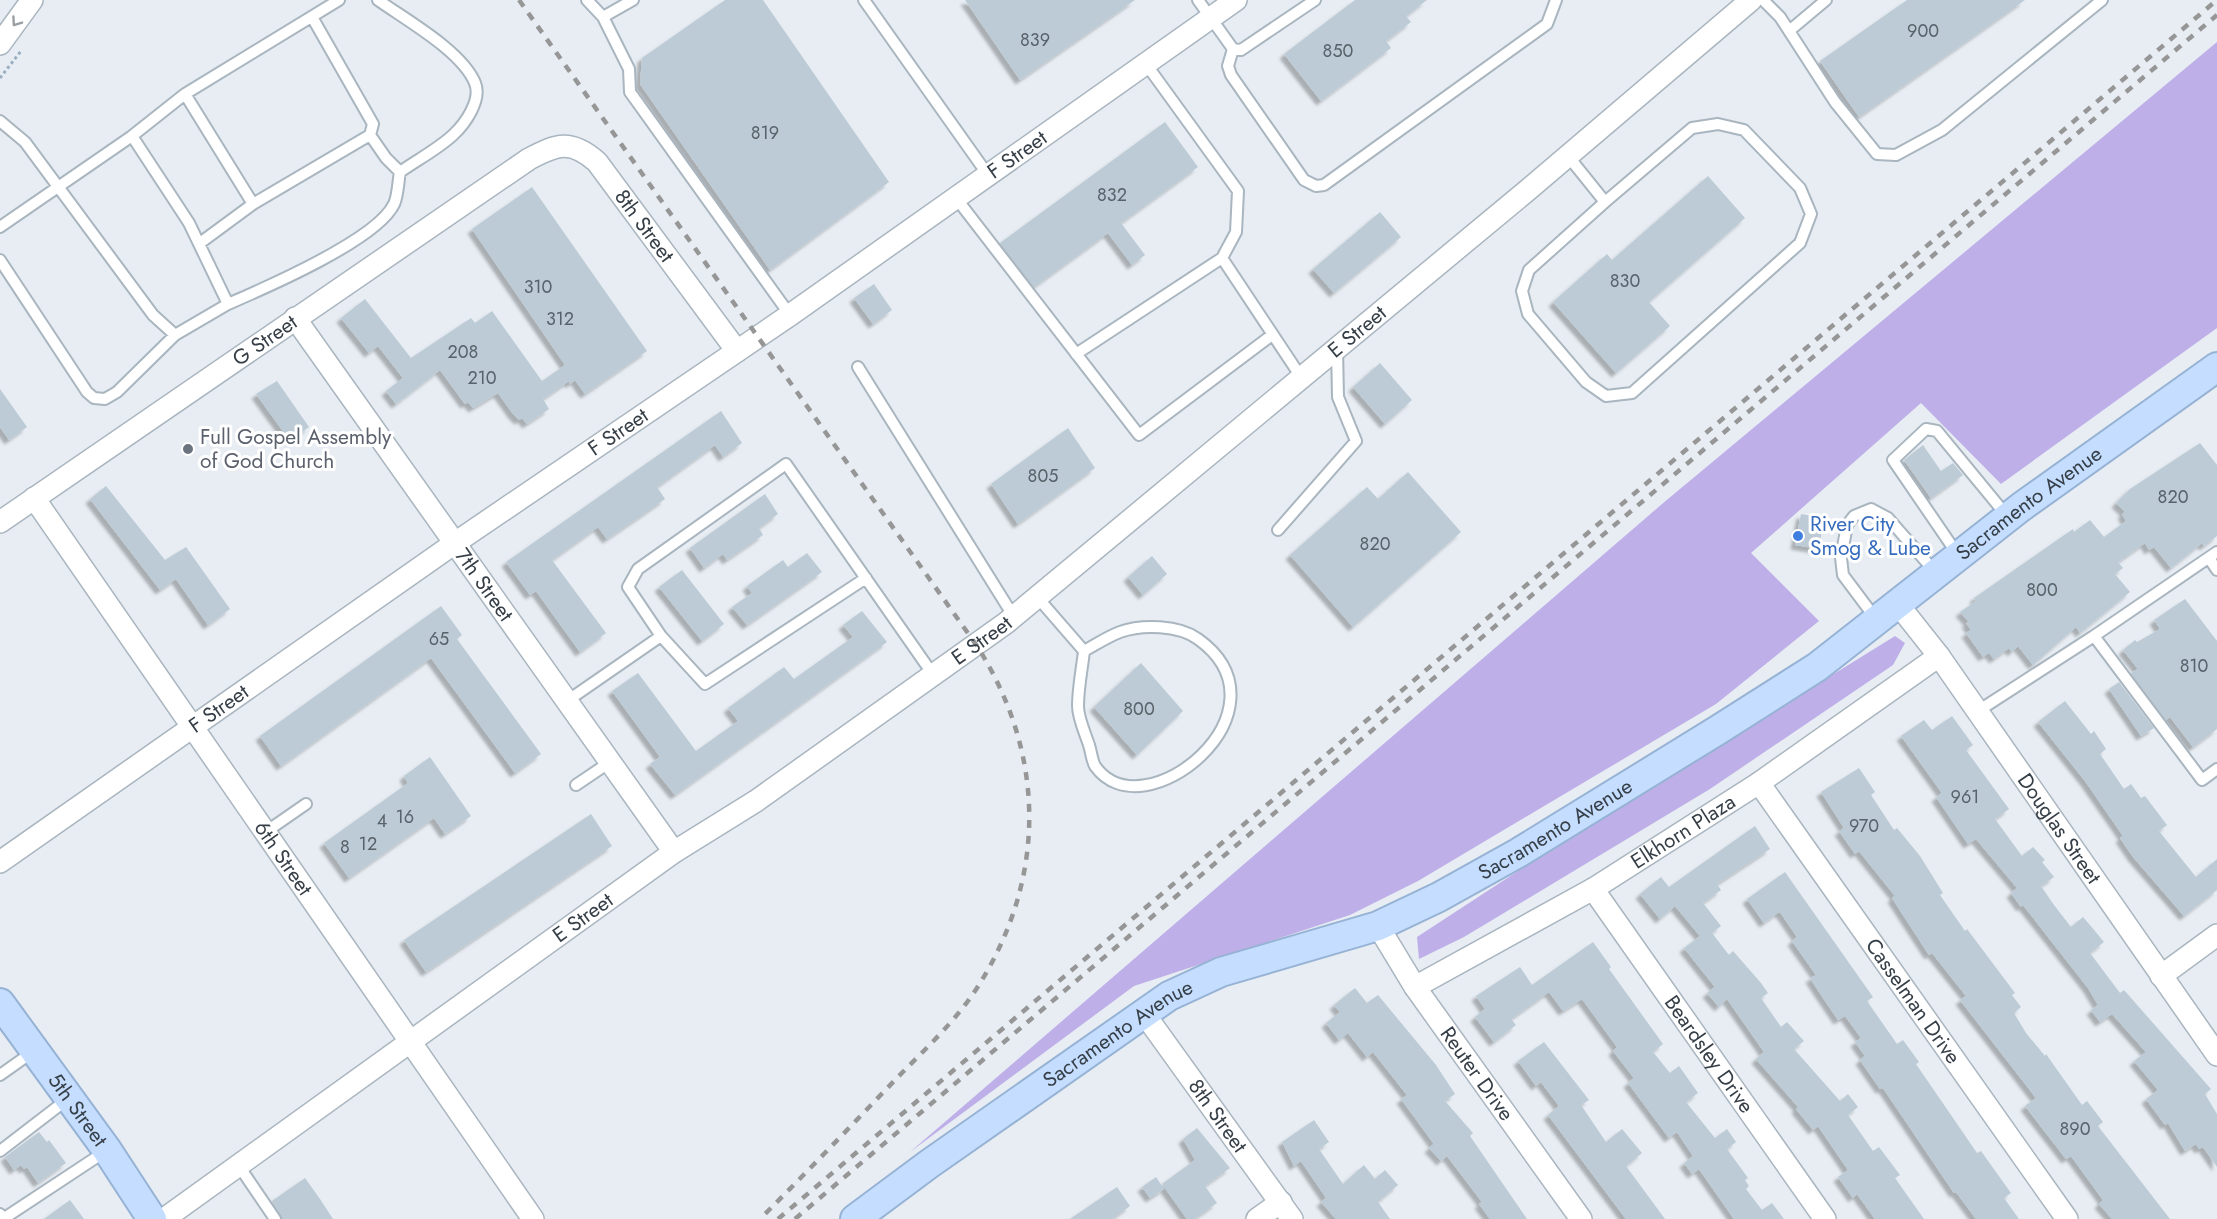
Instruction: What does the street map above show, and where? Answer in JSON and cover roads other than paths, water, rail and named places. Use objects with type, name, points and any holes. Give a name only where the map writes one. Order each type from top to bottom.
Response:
[{"type":"main road","name":"Sacramento Avenue","points":[[855,1219],[1143,1012],[1169,996],[1221,972],[1378,926],[1439,897],[1518,853],[1718,730],[1817,667],[2008,517],[2217,367]]},
{"type":"main road","name":"5th Street","points":[[0,1003],[107,1150],[152,1219]]},
{"type":"street","points":[[0,44],[32,0]]},
{"type":"street","name":"F Street","points":[[0,862],[455,543],[790,315],[1236,0]]},
{"type":"street","name":"E Street","points":[[164,1219],[675,852],[756,801],[1014,617],[1568,156],[1751,0]]},
{"type":"street","name":"8th Street","points":[[529,159],[550,148],[568,145],[584,151],[597,162],[737,351]]},
{"type":"street","name":"G Street","points":[[0,522],[529,159]]},
{"type":"street","name":"7th Street","points":[[295,318],[675,852]]},
{"type":"street","name":"6th Street","points":[[34,498],[267,831],[533,1219]]},
{"type":"street","name":"Douglas Street","points":[[1887,611],[1939,656],[2217,1054]]},
{"type":"street","name":"Elkhorn Plaza","points":[[1415,987],[1593,889],[1759,783],[1939,656]]},
{"type":"street","name":"Casselman Drive","points":[[1759,783],[2067,1219]]},
{"type":"street","name":"Beardsley Drive","points":[[1593,889],[1825,1219]]},
{"type":"street","name":"Reuter Drive","points":[[1378,926],[1415,987],[1581,1219]]},
{"type":"street","points":[[2161,976],[2217,935]]},
{"type":"street","name":"8th Street","points":[[1143,1012],[1286,1211]]},
{"type":"street","points":[[1257,1219],[1286,1211]]},
{"type":"lane","points":[[0,227],[132,136],[185,94],[339,0]]},
{"type":"lane","points":[[0,260],[87,392],[94,398],[105,399],[117,392],[175,335],[228,304],[313,265],[375,226],[394,205],[400,172],[453,135],[468,116],[475,101],[476,85],[465,66],[378,0]]},
{"type":"lane","points":[[587,0],[603,16],[629,69],[630,92],[790,315]]},
{"type":"lane","points":[[603,16],[633,0]]},
{"type":"lane","points":[[864,0],[988,175]]},
{"type":"lane","points":[[1198,0],[1233,49],[1241,50],[1315,0]]},
{"type":"lane","points":[[1233,49],[1228,66],[1231,75],[1304,180],[1316,186],[1324,185],[1547,24],[1556,0]]},
{"type":"lane","points":[[1764,0],[1788,31],[1835,102],[1876,154],[1896,155],[1942,130],[2089,4],[2102,0]]},
{"type":"lane","points":[[1788,31],[1826,0]]},
{"type":"lane","points":[[200,243],[254,204],[370,135],[373,124],[312,17]]},
{"type":"lane","points":[[1077,354],[1222,258],[1236,232],[1238,191],[1146,64]]},
{"type":"lane","points":[[185,94],[254,204]]},
{"type":"lane","points":[[0,121],[26,142],[153,315],[175,335]]},
{"type":"lane","points":[[1718,124],[1744,130],[1800,188],[1811,214],[1800,243],[1632,393],[1606,396],[1586,382],[1528,314],[1522,291],[1529,270],[1605,201],[1692,128],[1718,124]]},
{"type":"lane","points":[[370,135],[386,158],[400,172]]},
{"type":"lane","points":[[132,136],[200,243],[228,304]]},
{"type":"lane","points":[[1568,156],[1605,201]]},
{"type":"lane","points":[[956,198],[1139,435],[1272,335]]},
{"type":"lane","points":[[1222,258],[1301,377]]},
{"type":"lane","points":[[1278,530],[1356,441],[1338,397],[1337,347]]},
{"type":"lane","points":[[858,367],[1014,617]]},
{"type":"lane","points":[[1958,556],[1893,460],[1926,429],[1937,431],[2008,517]]},
{"type":"lane","points":[[866,578],[705,684],[661,636],[628,587],[638,569],[786,464],[866,578],[934,676]]},
{"type":"lane","points":[[1887,611],[1843,575],[1841,558],[1846,525],[1854,516],[1871,509],[1888,518],[1936,573]]},
{"type":"lane","points":[[1978,711],[2213,555],[2217,570]]},
{"type":"lane","points":[[1038,598],[1084,651],[1078,707],[1095,766],[1109,779],[1131,787],[1153,785],[1176,774],[1200,757],[1220,735],[1230,711],[1231,681],[1216,652],[1190,633],[1156,627],[1121,632],[1084,651]]},
{"type":"lane","points":[[567,701],[661,636]]},
{"type":"lane","points":[[2094,636],[2202,780],[2217,769]]},
{"type":"lane","points":[[576,785],[610,762]]},
{"type":"lane","points":[[267,831],[306,804]]},
{"type":"lane","points":[[0,1075],[34,1050]]},
{"type":"lane","points":[[0,1151],[69,1098]]},
{"type":"lane","points":[[0,1214],[3,1219],[107,1150]]},
{"type":"lane","points":[[239,1166],[275,1219]]},
{"type":"railway","points":[[519,0],[977,646],[1000,688],[1016,731],[1026,774],[1029,819],[1026,863],[1016,906],[999,949],[975,991],[937,1037],[760,1219]]},
{"type":"railway","points":[[778,1219],[2217,0]]},
{"type":"railway","points":[[795,1219],[2217,15]]},
{"type":"place","name":"Full Gospel Assembly of God Church","points":[[188,449]]},
{"type":"place","name":"River City Smog & Lube","points":[[1798,536]]}]
